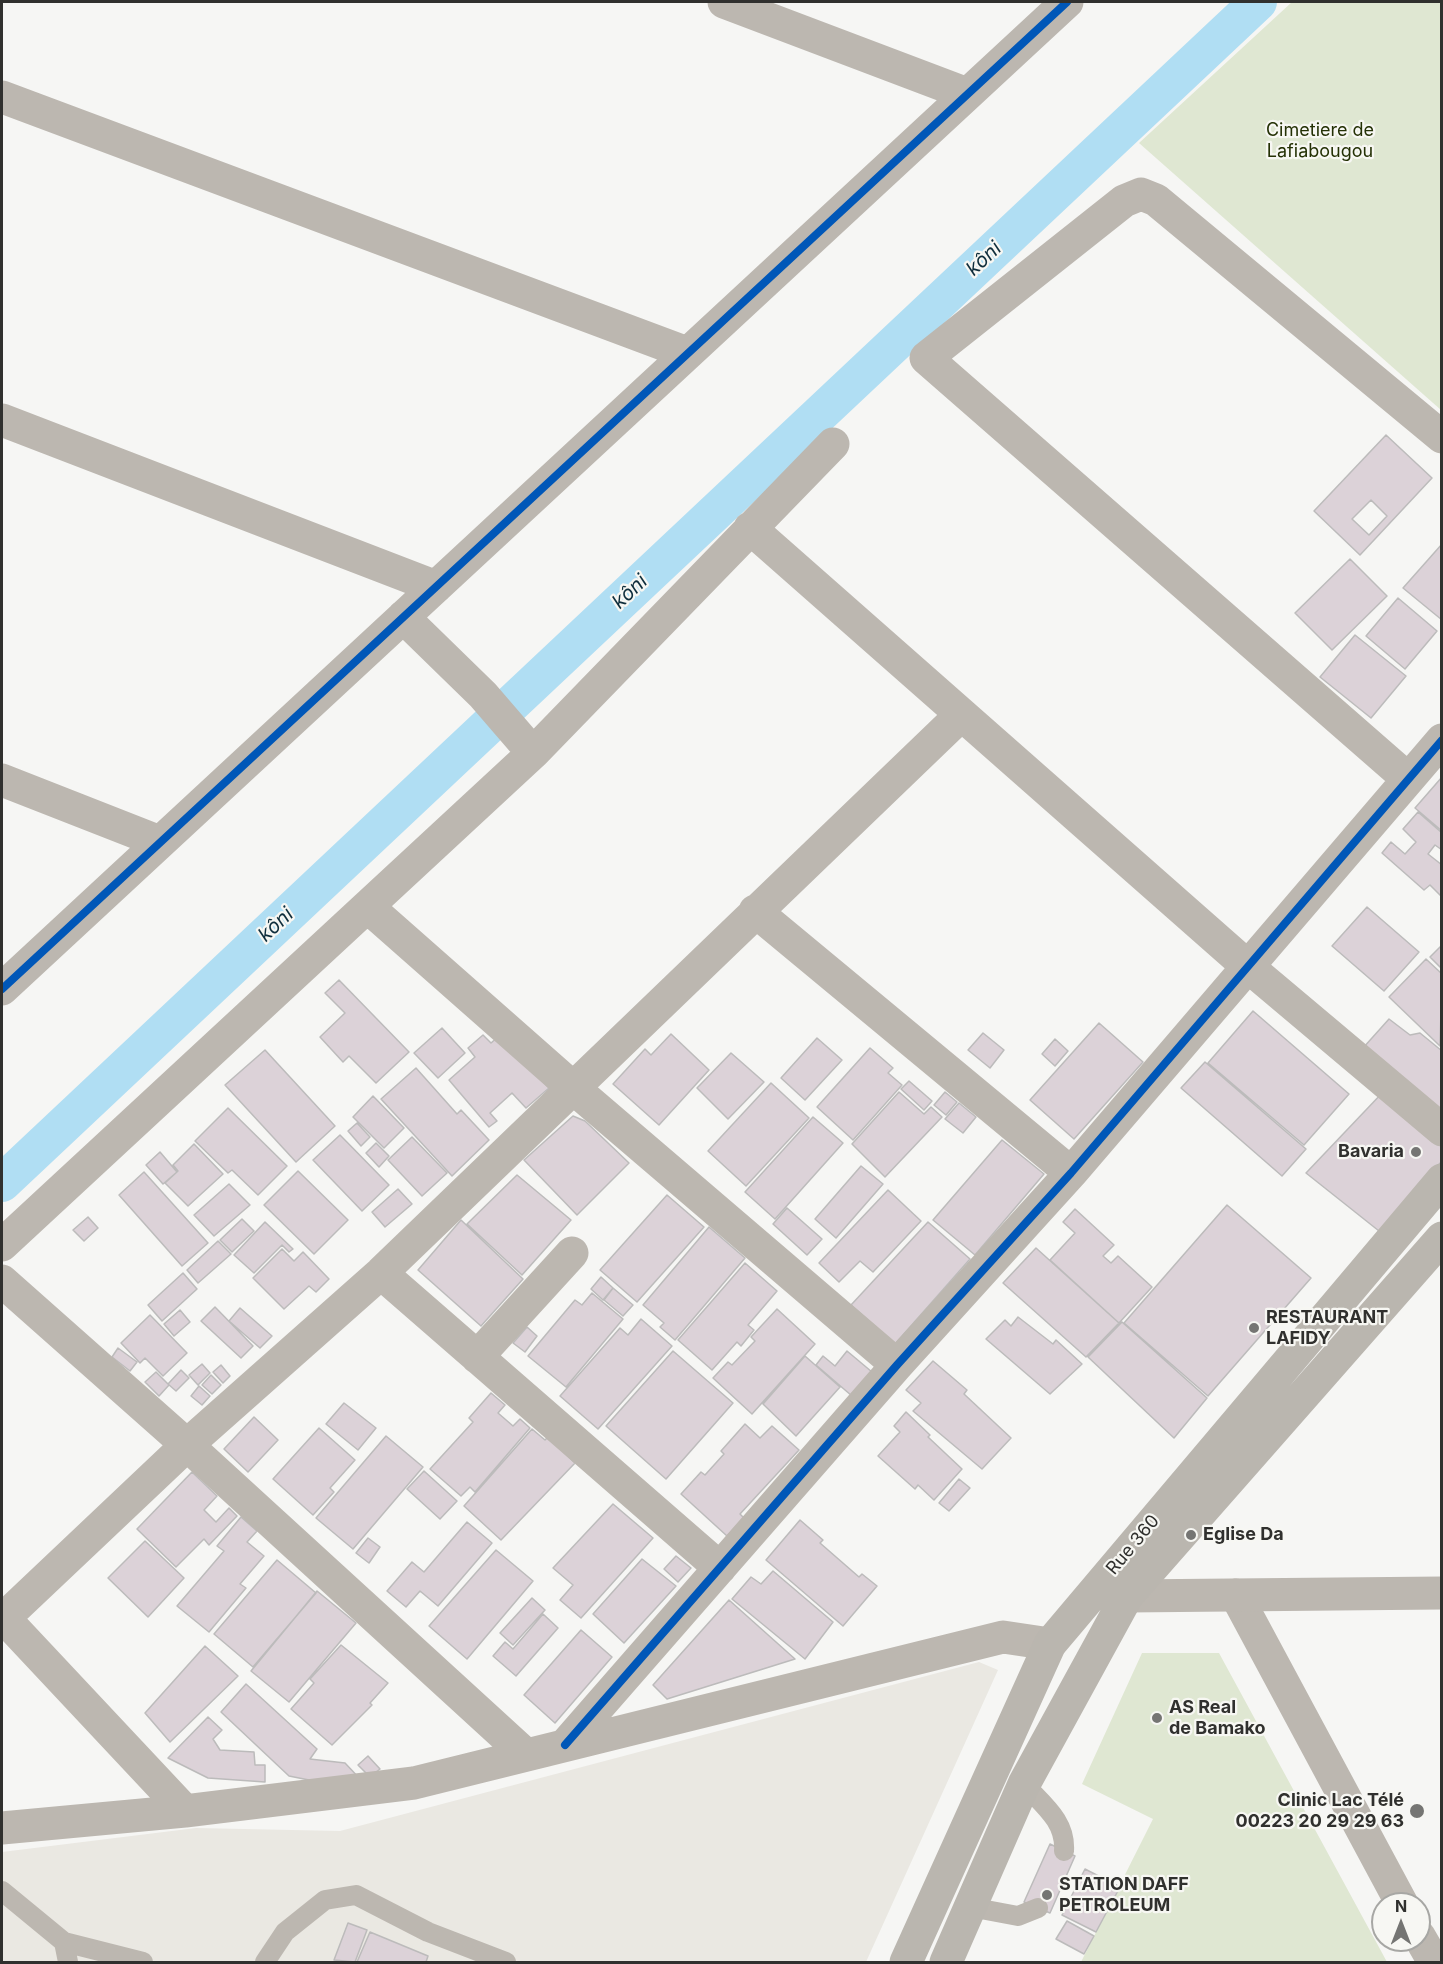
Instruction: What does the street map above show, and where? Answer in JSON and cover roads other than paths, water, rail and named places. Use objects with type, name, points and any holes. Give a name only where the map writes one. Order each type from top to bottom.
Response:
[{"type":"main road","name":"Rue 360","points":[[946,1962],[1024,1784],[1115,1588],[1442,1180]]},
{"type":"main road","name":"Rue 360","points":[[906,1962],[1050,1644],[1115,1588],[1442,1238]]},
{"type":"street","points":[[724,2],[967,94]]},
{"type":"street","points":[[2,989],[1067,2]]},
{"type":"street","points":[[2,97],[687,353]]},
{"type":"street","points":[[1408,779],[926,358],[1124,201],[1141,194],[1156,200],[1442,437]]},
{"type":"street","points":[[2,420],[436,587]]},
{"type":"street","points":[[2,1245],[369,908],[526,746],[833,444]]},
{"type":"street","points":[[750,528],[1246,966],[1442,1130]]},
{"type":"street","points":[[403,617],[483,695],[526,746]]},
{"type":"street","points":[[185,1810],[2,1619],[187,1445],[381,1273],[961,715]]},
{"type":"street","points":[[565,1745],[897,1365],[1071,1173],[1442,740]]},
{"type":"street","points":[[2,780],[160,842]]},
{"type":"street","points":[[369,908],[572,1087],[897,1365]]},
{"type":"street","points":[[755,911],[1071,1173]]},
{"type":"street","points":[[477,1357],[572,1253]]},
{"type":"street","points":[[381,1273],[720,1568]]},
{"type":"street","points":[[2,1281],[187,1445],[526,1755]]},
{"type":"street","points":[[1115,1588],[1236,1595],[1442,1593]]},
{"type":"street","points":[[1236,1595],[1396,1892]]},
{"type":"street","points":[[2,1828],[185,1810],[414,1783],[1003,1636],[1050,1644]]},
{"type":"lane","points":[[1024,1784],[1060,1824],[1065,1835],[1064,1851]]},
{"type":"lane","points":[[2,1892],[64,1942],[143,1962]]},
{"type":"lane","points":[[264,1962],[285,1932],[325,1900],[356,1895],[428,1932],[506,1962]]},
{"type":"lane","points":[[970,1907],[1017,1916],[1038,1908]]},
{"type":"lane","points":[[64,1942],[68,1962]]},
{"type":"waterway","name":"kôni","points":[[2,1183],[1258,2]]},
{"type":"place","name":"Bavaria","points":[[1416,1152]]},
{"type":"place","name":"RESTAURANT LAFIDY","points":[[1254,1328]]},
{"type":"place","name":"Eglise Da","points":[[1191,1535]]},
{"type":"place","name":"AS Real de Bamako","points":[[1157,1718]]},
{"type":"place","name":"Clinic Lac Télé 00223 20 29 29 63","points":[[1417,1811]]},
{"type":"place","name":"STATION DAFF PETROLEUM","points":[[1047,1895]]},
{"type":"park label","name":"Cimetiere de Lafiabougou","points":[[1320,141]]}]
